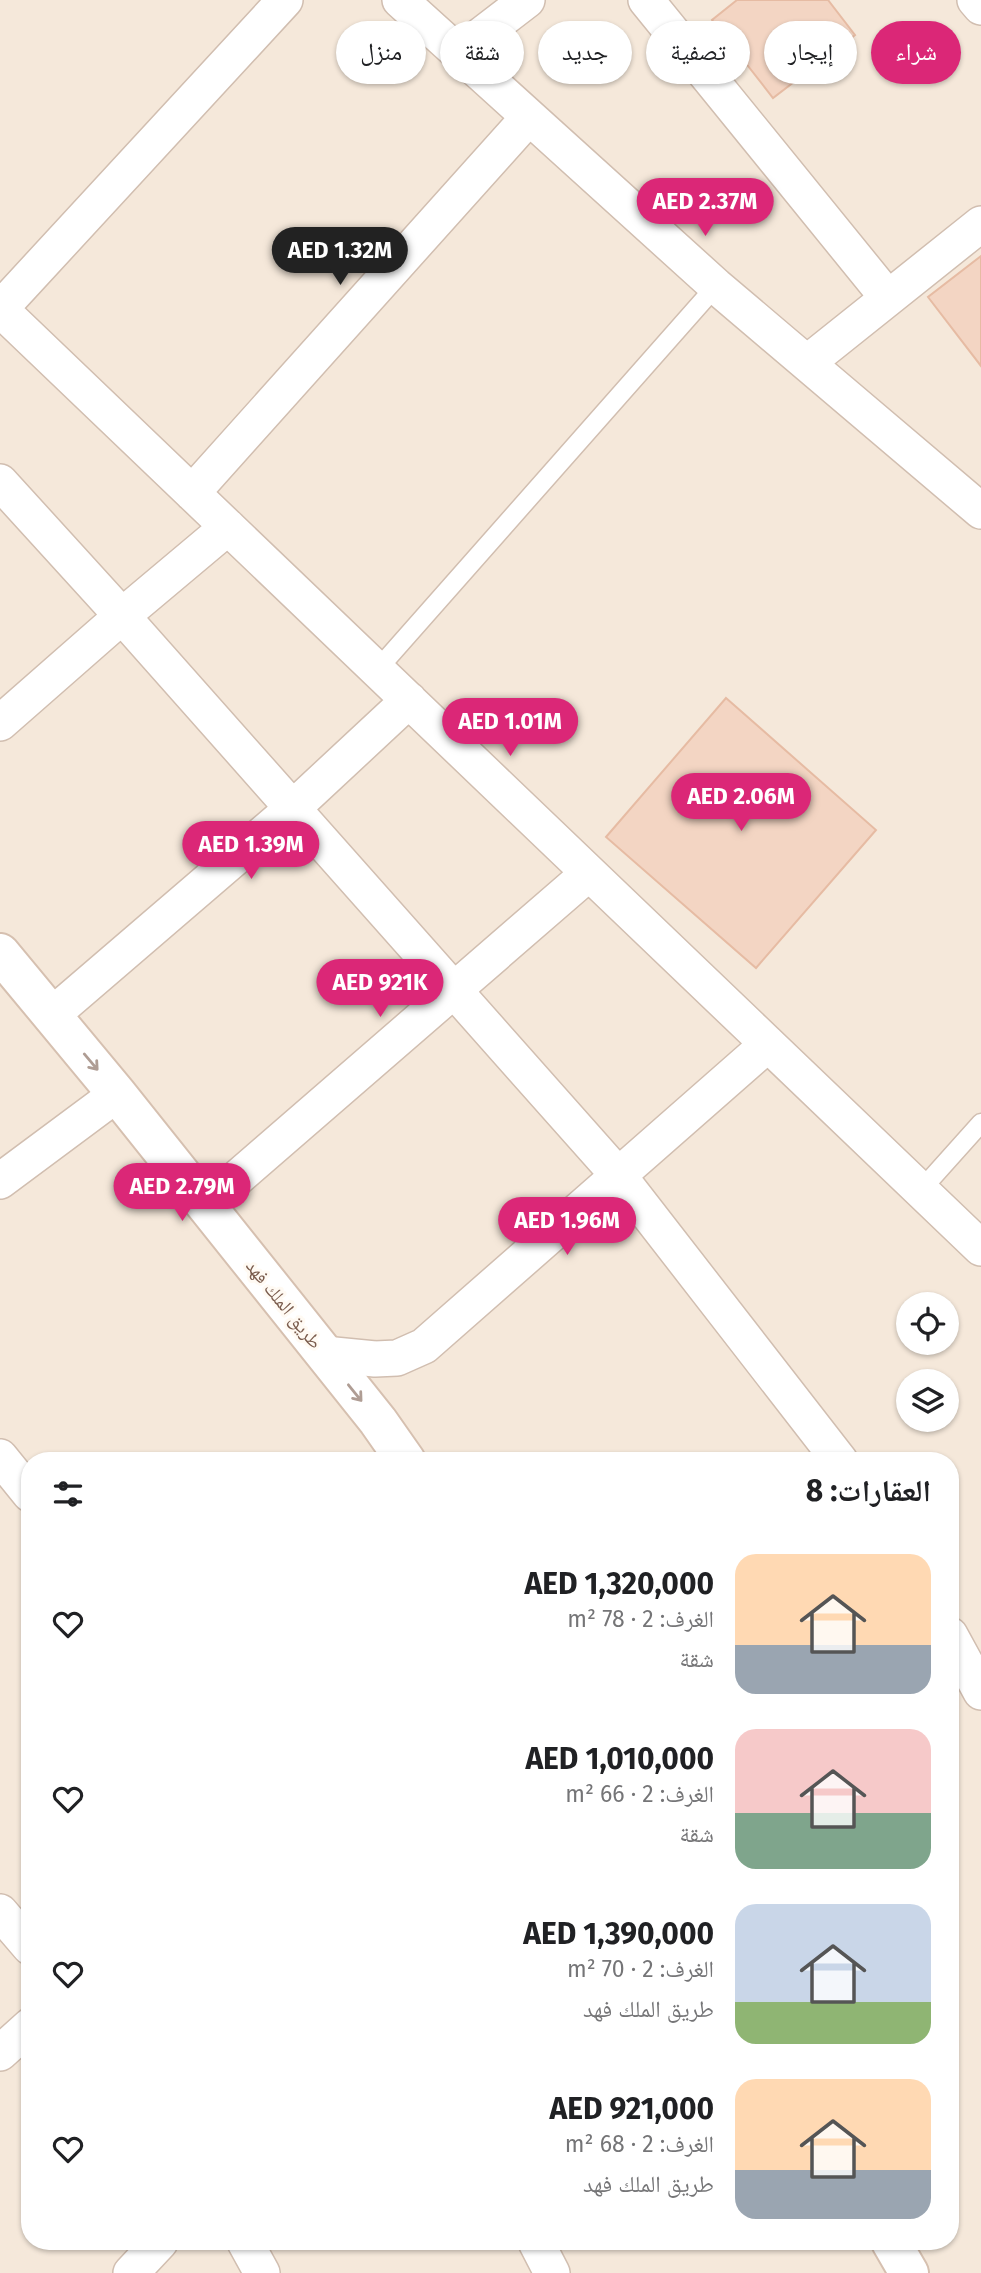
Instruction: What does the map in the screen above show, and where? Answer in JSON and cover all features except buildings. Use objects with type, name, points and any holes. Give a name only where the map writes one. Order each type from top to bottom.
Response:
[{"type":"street","points":[[285,0],[0,309],[981,1248]]},
{"type":"street","points":[[400,0],[440,37]]},
{"type":"street","points":[[500,21],[527,0]]},
{"type":"street","points":[[646,0],[888,298]]},
{"type":"street","points":[[975,0],[981,8]]},
{"type":"street","points":[[492,84],[716,286],[981,511]]},
{"type":"street","points":[[192,493],[529,117]]},
{"type":"street","points":[[807,363],[981,223]]},
{"type":"street","points":[[0,482],[618,1175],[833,1452]]},
{"type":"street","points":[[0,723],[228,527]]},
{"type":"street","points":[[52,1015],[293,808],[409,700]]},
{"type":"street","points":[[205,1205],[589,873]]},
{"type":"street","name":"طريق الملك فهد","points":[[0,953],[117,1094],[378,1421],[400,1452]]},
{"type":"street","points":[[324,1354],[375,1359],[397,1358],[424,1346],[768,1044]]},
{"type":"street","points":[[0,1181],[117,1094]]},
{"type":"street","points":[[0,1457],[21,1483]]},
{"type":"street","points":[[959,1652],[981,1692]]},
{"type":"street","points":[[0,1912],[21,1936]]},
{"type":"street","points":[[0,2053],[21,2034]]},
{"type":"street","points":[[131,2273],[153,2250]]},
{"type":"street","points":[[250,2250],[262,2273]]},
{"type":"street","points":[[540,2250],[552,2273]]},
{"type":"street","points":[[896,2250],[909,2273]]},
{"type":"lane","points":[[377,670],[716,286]]},
{"type":"lane","points":[[922,1191],[981,1123]]},
{"type":"shaded area","points":[[0,0],[981,0],[981,2273],[0,2273]]}]
